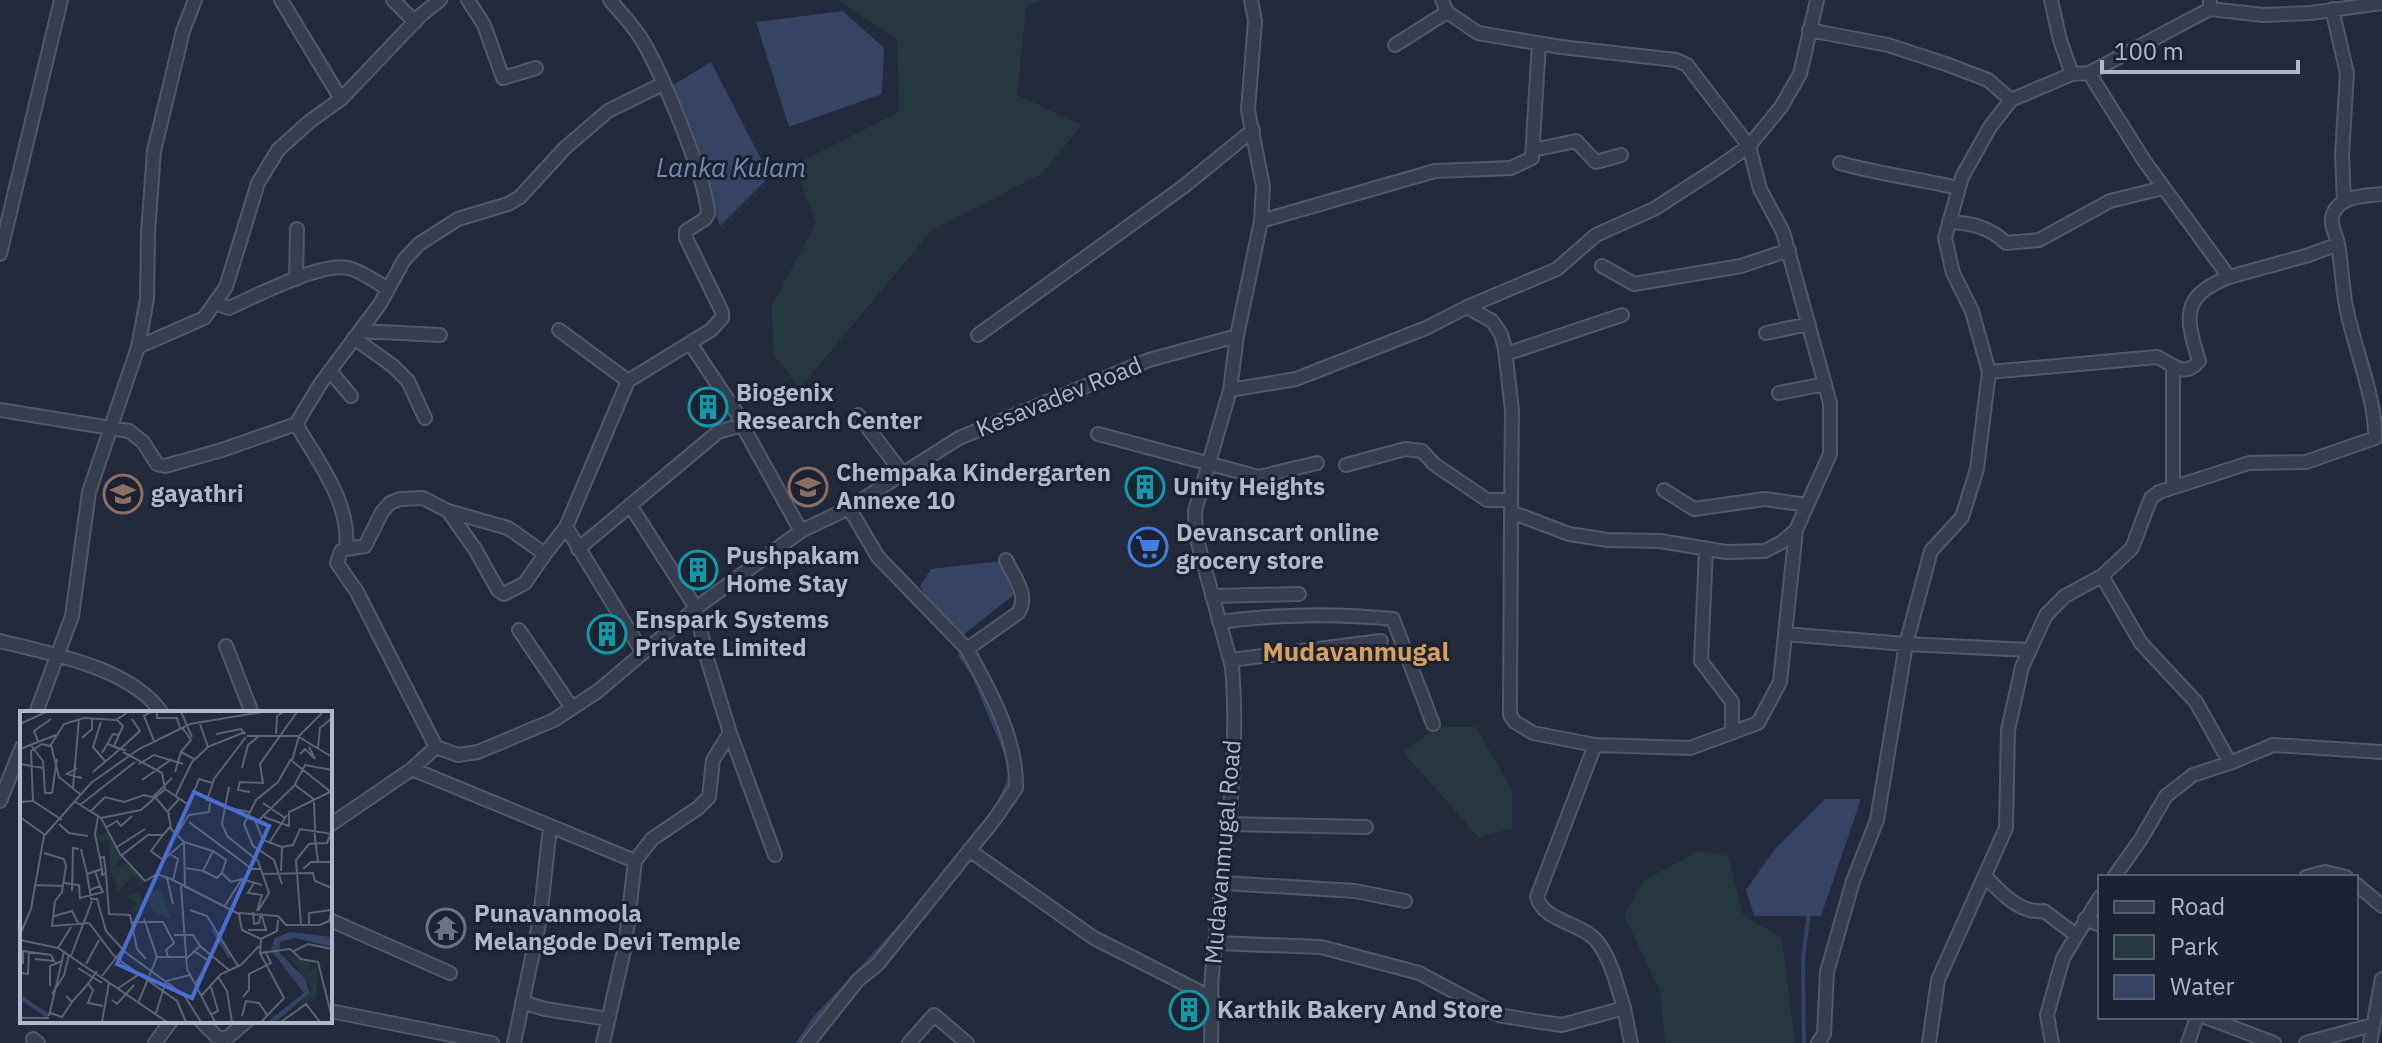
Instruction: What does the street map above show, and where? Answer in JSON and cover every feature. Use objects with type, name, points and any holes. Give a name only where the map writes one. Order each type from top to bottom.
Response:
[{"type":"street","points":[[0,254],[61,0]]},
{"type":"street","points":[[37,711],[72,616],[89,492],[138,347],[147,299],[154,151],[183,31],[195,0]]},
{"type":"street","points":[[281,0],[341,99]]},
{"type":"street","points":[[393,0],[415,22]]},
{"type":"street","points":[[138,347],[204,318],[226,287],[258,183],[278,150],[341,99],[440,0]]},
{"type":"street","points":[[468,0],[484,25],[503,78],[536,68]]},
{"type":"street","points":[[448,511],[475,549],[498,590],[504,594],[525,583],[566,527],[628,381],[719,323],[722,312],[688,246],[686,231],[705,219],[708,209],[696,166],[663,84],[639,36],[610,0]]},
{"type":"street","name":"Mudavanmugal Road","points":[[1211,1043],[1216,943],[1230,824],[1235,742],[1230,660],[1196,536],[1195,511],[1230,390],[1237,336],[1261,221],[1263,186],[1248,110],[1255,21],[1251,0]]},
{"type":"street","points":[[1230,390],[1296,379],[1426,328],[1557,269],[1596,235],[1654,209],[1749,146],[1781,107],[1800,74],[1817,0]]},
{"type":"street","points":[[2051,0],[2072,74]]},
{"type":"street","points":[[1818,1043],[1824,1034],[1827,972],[1853,881],[1877,820],[1906,644],[1931,551],[1962,517],[1977,469],[1989,372],[1972,311],[1953,273],[1945,238],[1962,177],[1990,127],[2011,100],[2072,74],[2089,73],[2210,5],[2263,15],[2312,6],[2332,9],[2382,3]]},
{"type":"street","points":[[1395,45],[1444,6],[1478,33],[1676,60],[1687,65],[1749,146],[1760,189],[1789,250],[1830,403],[1830,454],[1796,530],[1780,682],[1758,723],[1690,748],[1595,745],[1533,733],[1515,722],[1510,715],[1512,411],[1506,354],[1501,334],[1492,321],[1467,307]]},
{"type":"street","points":[[2332,9],[2347,73],[2342,155],[2344,202]]},
{"type":"street","points":[[1809,30],[1888,45],[1946,64],[1988,80],[2011,100]]},
{"type":"street","points":[[1261,221],[1435,171],[1511,168],[1532,158],[1539,43]]},
{"type":"street","points":[[2089,73],[2163,188],[2229,277]]},
{"type":"street","points":[[0,410],[129,431],[136,435],[157,464],[165,466],[296,424],[330,371],[380,304],[404,260],[419,244],[458,219],[508,204],[520,197],[565,148],[608,111],[663,84]]},
{"type":"street","points":[[978,335],[1183,187],[1253,130]]},
{"type":"street","points":[[1533,150],[1576,141],[1596,162],[1621,155]]},
{"type":"street","points":[[1840,163],[1958,188]]},
{"type":"street","points":[[1949,222],[1994,231],[2006,243],[2039,240],[2110,201],[2163,188]]},
{"type":"street","points":[[1929,1043],[1938,980],[2006,828],[2008,730],[2022,667],[2046,615],[2065,596],[2102,576],[2132,548],[2151,498],[2173,487],[2249,463],[2306,462],[2380,441],[2346,310],[2338,244],[2332,224],[2333,213],[2352,197],[2382,194]]},
{"type":"street","points":[[296,279],[297,229]]},
{"type":"street","points":[[1989,372],[2157,357],[2178,370],[2186,370],[2199,361],[2188,313],[2193,300],[2203,289],[2229,277],[2338,244]]},
{"type":"street","points":[[1602,266],[1634,284],[1741,266],[1789,250]]},
{"type":"street","points":[[215,303],[229,308],[327,269],[348,268],[388,289]]},
{"type":"street","points":[[1506,354],[1622,315]]},
{"type":"street","points":[[1766,333],[1809,324]]},
{"type":"street","points":[[559,330],[628,381]]},
{"type":"street","points":[[357,334],[440,335]]},
{"type":"street","points":[[357,334],[408,381],[425,418]]},
{"type":"street","name":"Kesavadev Road","points":[[436,747],[458,755],[478,752],[554,720],[598,691],[696,608],[801,531],[849,508],[959,438],[1149,360],[1237,336]]},
{"type":"street","points":[[690,343],[742,425],[801,531]]},
{"type":"street","points":[[2173,366],[2173,487]]},
{"type":"street","points":[[330,371],[351,396]]},
{"type":"street","points":[[1779,393],[1825,384]]},
{"type":"street","points":[[858,415],[903,474]]},
{"type":"street","points":[[296,424],[336,492],[345,521],[346,549]]},
{"type":"street","points":[[578,549],[718,432],[742,425]]},
{"type":"street","points":[[1098,434],[1259,477],[1317,463]]},
{"type":"street","points":[[1346,465],[1405,449],[1422,451],[1434,464],[1487,500],[1511,506],[1569,534],[1608,540],[1660,541],[1706,550],[1765,551],[1796,530]]},
{"type":"street","points":[[1664,490],[1694,509],[1765,499],[1807,505]]},
{"type":"street","points":[[332,824],[412,769],[436,747],[357,592],[337,563],[339,556],[346,549],[365,546],[390,503],[400,499],[423,498],[448,511],[508,528],[545,554]]},
{"type":"street","points":[[630,505],[696,608],[706,655],[730,733],[775,855]]},
{"type":"street","points":[[808,1043],[858,980],[877,965],[1016,788],[1017,774],[997,706],[967,649],[878,557],[849,508]]},
{"type":"street","points":[[566,527],[643,653]]},
{"type":"street","points":[[1706,550],[1701,661],[1732,702],[1732,733]]},
{"type":"street","points":[[967,649],[1018,613],[1023,605],[1023,596],[1006,560]]},
{"type":"street","points":[[2102,576],[2141,643],[2196,702],[2230,763]]},
{"type":"street","points":[[1212,596],[1299,594]]},
{"type":"street","points":[[1219,622],[1270,615],[1324,614],[1393,619],[1433,724]]},
{"type":"street","points":[[519,630],[572,708]]},
{"type":"street","points":[[1785,634],[2030,650]]},
{"type":"street","points":[[0,641],[57,655],[127,680],[160,711]]},
{"type":"street","points":[[1230,660],[1381,641]]},
{"type":"street","points":[[226,646],[251,711]]},
{"type":"street","points":[[603,1043],[625,946],[635,861],[652,839],[709,797],[713,760],[730,733]]},
{"type":"street","points":[[1595,745],[1537,897],[1539,906],[1551,915],[1584,929],[1598,942],[1612,970],[1631,1043]]},
{"type":"street","points":[[2115,875],[2166,796],[2193,775],[2273,745],[2382,752]]},
{"type":"street","points":[[0,801],[20,752]]},
{"type":"street","points":[[412,769],[635,861]]},
{"type":"street","points":[[1230,824],[1366,827]]},
{"type":"street","points":[[514,1043],[540,919],[550,827]]},
{"type":"street","points":[[969,850],[1094,938],[1212,998]]},
{"type":"street","points":[[2314,875],[2325,872],[2338,875]]},
{"type":"street","points":[[1985,876],[2010,901],[2034,912],[2044,911],[2076,935]]},
{"type":"street","points":[[1223,883],[1355,891],[1405,901]]},
{"type":"street","points":[[2358,886],[2382,906]]},
{"type":"street","points":[[2052,1043],[2047,1015],[2051,993],[2063,958],[2098,900]]},
{"type":"street","points":[[2085,919],[2098,924]]},
{"type":"street","points":[[332,921],[450,973]]},
{"type":"street","points":[[1216,943],[1321,947],[1419,973],[1498,1015],[1534,1021],[1562,1025],[1624,1008]]},
{"type":"street","points":[[2370,1043],[2382,979]]},
{"type":"street","points":[[522,1002],[545,1009],[608,1019]]},
{"type":"street","points":[[332,1011],[445,1038],[492,1043]]},
{"type":"street","points":[[909,1043],[934,1015],[967,1043]]},
{"type":"street","points":[[2188,1043],[2196,1019]]},
{"type":"street","points":[[2210,1019],[2274,1043]]},
{"type":"street","points":[[155,1043],[170,1023]]},
{"type":"street","points":[[203,1023],[219,1039],[228,1037],[245,1023]]},
{"type":"street","points":[[2306,1043],[2372,1025]]},
{"type":"green space","points":[[837,0],[1042,0],[1026,7],[1017,95],[1082,125],[1042,174],[932,230],[800,388],[773,354],[772,306],[816,222],[794,165],[899,112],[897,39]]},
{"type":"green space","points":[[1437,727],[1476,727],[1512,790],[1512,828],[1479,838],[1403,752]]},
{"type":"green space","points":[[1698,851],[1728,856],[1743,915],[1782,938],[1795,1043],[1665,1043],[1660,991],[1624,915],[1643,881]]},
{"type":"water","points":[[843,11],[884,48],[882,94],[789,127],[756,22]]},
{"type":"water","name":"Lanka Kulam","points":[[711,62],[770,176],[720,226],[670,87]]},
{"type":"water","points":[[1001,561],[1016,593],[963,635],[938,614],[920,586],[931,569]]},
{"type":"water","points":[[1825,799],[1861,799],[1821,916],[1754,916],[1746,890],[1774,850]]},
{"type":"waterway","points":[[960,655],[974,676],[1008,758]]},
{"type":"waterway","points":[[999,803],[1010,778]]},
{"type":"waterway","points":[[960,853],[987,819]]},
{"type":"waterway","points":[[1804,1043],[1803,959],[1809,911]]},
{"type":"waterway","points":[[856,974],[904,922]]},
{"type":"waterway","points":[[798,1043],[814,1019],[850,981]]},
{"type":"place","name":"Biogenix Research Center","points":[[708,407]]},
{"type":"place","name":"Chempaka Kindergarten Annexe 10","points":[[808,487]]},
{"type":"place","name":"Unity Heights","points":[[1145,487]]},
{"type":"place","name":"gayathri","points":[[123,494]]},
{"type":"place","name":"Devanscart online grocery store","points":[[1148,547]]},
{"type":"place","name":"Pushpakam Home Stay","points":[[698,570]]},
{"type":"place","name":"Enspark Systems Private Limited","points":[[607,634]]},
{"type":"place","name":"Punavanmoola Melangode Devi Temple","points":[[446,928]]},
{"type":"place","name":"Karthik Bakery And Store","points":[[1189,1010]]},
{"type":"district","name":"Mudavanmugal","points":[[1356,652]]}]
